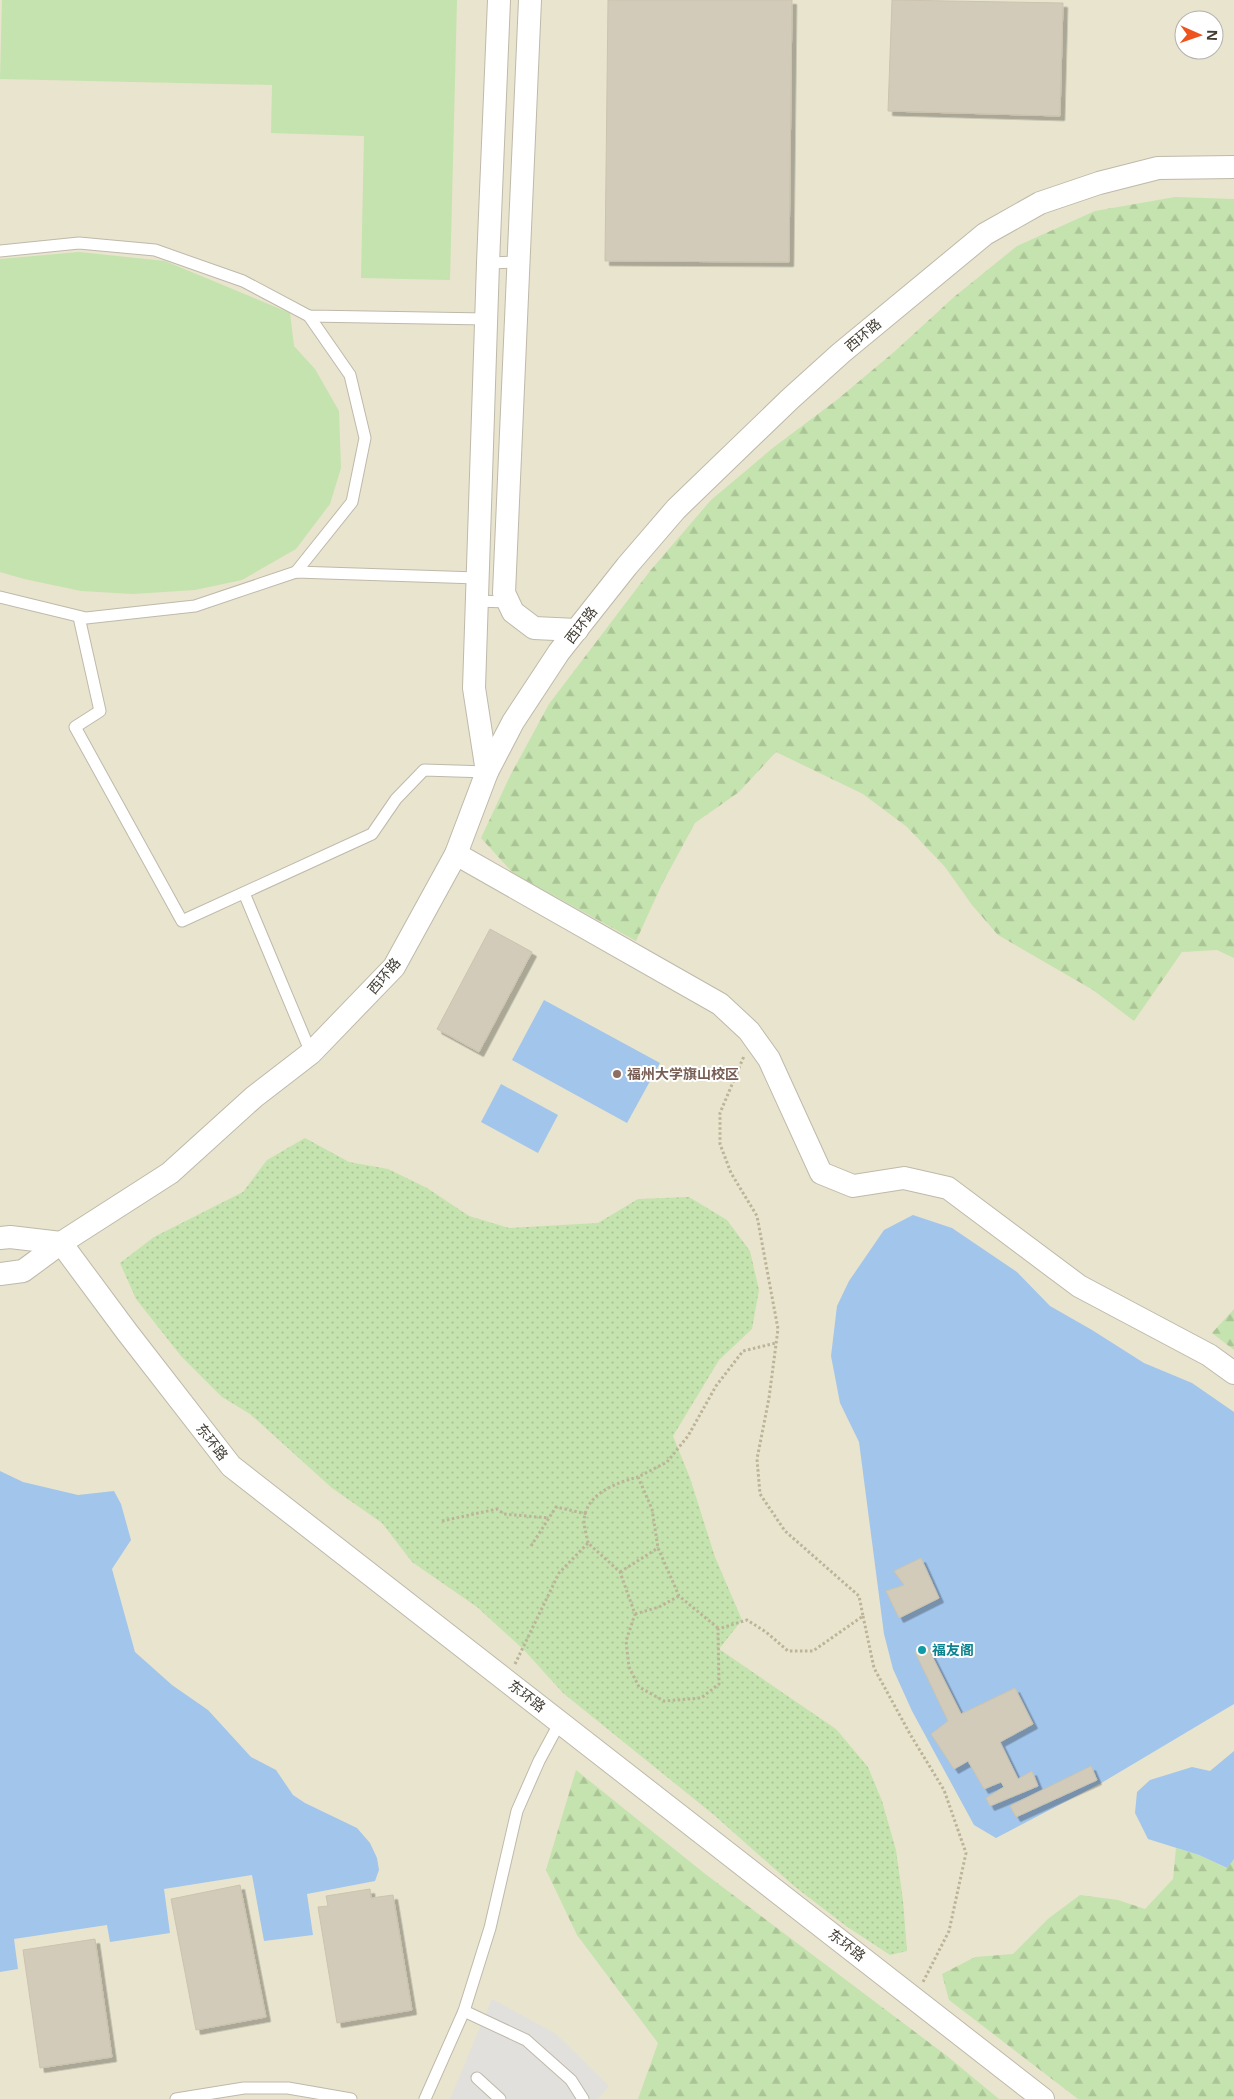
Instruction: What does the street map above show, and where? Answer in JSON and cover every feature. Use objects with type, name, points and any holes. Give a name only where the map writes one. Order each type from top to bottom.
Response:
[{"type":"street","points":[[487,772],[474,688],[499,0]]},
{"type":"street","points":[[530,0],[504,593],[512,612],[534,628],[577,630]]},
{"type":"street","name":"西环路","points":[[0,1274],[23,1271],[61,1243],[170,1173],[254,1096],[312,1053],[394,967],[456,854],[487,772],[513,722],[559,652],[627,566],[676,509],[790,399],[841,353],[985,234],[1040,202],[1099,183],[1158,168],[1234,167]]},
{"type":"street","points":[[456,854],[720,1004],[754,1038],[769,1059],[822,1173],[853,1186],[904,1178],[948,1188],[1079,1286],[1209,1355],[1234,1373]]},
{"type":"street","points":[[0,1238],[10,1237],[61,1243]]},
{"type":"street","name":"东环路","points":[[61,1243],[231,1466],[1044,2099]]},
{"type":"lane","points":[[0,251],[79,243],[155,250],[244,281],[309,316],[350,375],[365,438],[352,502],[296,572]]},
{"type":"lane","points":[[488,263],[518,262]]},
{"type":"lane","points":[[309,316],[486,319]]},
{"type":"lane","points":[[0,597],[86,618],[194,606],[296,572],[477,578]]},
{"type":"lane","points":[[476,601],[508,602]]},
{"type":"lane","points":[[79,617],[100,711],[75,727],[182,921],[372,834],[396,799],[424,770],[487,772]]},
{"type":"lane","points":[[244,894],[312,1053]]},
{"type":"lane","points":[[425,2099],[464,2011],[490,1928],[517,1811],[539,1761],[560,1722]]},
{"type":"lane","points":[[464,2011],[526,2040],[571,2080],[583,2099]]},
{"type":"lane","points":[[477,2078],[500,2099]]},
{"type":"lane","points":[[176,2099],[244,2088],[288,2088],[351,2099]]},
{"type":"path","points":[[754,1038],[739,1066],[720,1113],[720,1144],[731,1173],[757,1216],[778,1330],[769,1398],[757,1459],[760,1494],[784,1531],[859,1596],[874,1668],[910,1734],[944,1790],[966,1853],[949,1931],[915,1998]]},
{"type":"path","points":[[638,1476],[652,1509],[658,1548],[679,1596],[718,1628],[719,1684],[700,1698],[664,1701],[639,1687],[629,1667],[626,1641],[635,1614],[620,1572],[588,1543],[584,1523],[590,1502],[616,1482],[638,1476],[667,1462],[688,1436],[716,1386],[743,1351],[776,1343]]},
{"type":"path","points":[[531,1546],[556,1507],[587,1514]]},
{"type":"path","points":[[442,1521],[497,1508],[504,1514],[549,1518]]},
{"type":"path","points":[[507,1680],[559,1573],[588,1543]]},
{"type":"path","points":[[620,1572],[658,1548]]},
{"type":"path","points":[[635,1614],[658,1607],[679,1596]]},
{"type":"path","points":[[718,1628],[747,1620],[766,1632],[788,1651],[813,1651],[863,1616]]},
{"type":"shaded area","name":"福州大学旗山校区","points":[[0,0],[1234,0],[1234,2099],[0,2099]]},
{"type":"shaded area","points":[[492,1999],[556,2034],[609,2086],[598,2099],[450,2099]]},
{"type":"green space","points":[[2,0],[457,0],[450,280],[361,278],[364,136],[271,133],[272,85],[0,79]]},
{"type":"green space","points":[[1175,197],[1234,199],[1234,958],[1217,950],[1182,952],[1134,1021],[1093,990],[998,935],[972,905],[945,867],[907,827],[863,794],[776,752],[739,792],[695,823],[662,884],[636,941],[513,873],[481,838],[510,776],[549,704],[650,571],[711,500],[774,447],[838,399],[894,352],[954,297],[1017,246],[1095,211]]},
{"type":"green space","points":[[79,252],[165,261],[290,313],[294,346],[315,369],[339,411],[341,468],[330,504],[296,549],[242,580],[195,590],[133,594],[81,591],[0,572],[0,259]]},
{"type":"green space","points":[[305,1138],[349,1162],[388,1169],[427,1188],[469,1216],[509,1228],[598,1223],[638,1199],[689,1197],[727,1220],[750,1251],[759,1290],[752,1329],[719,1360],[673,1436],[690,1478],[715,1557],[742,1620],[719,1649],[836,1729],[868,1767],[882,1801],[896,1850],[903,1900],[907,1951],[890,1955],[846,1926],[794,1886],[714,1815],[563,1693],[524,1650],[477,1607],[412,1562],[382,1523],[332,1488],[250,1414],[222,1397],[181,1356],[136,1299],[120,1263],[154,1237],[243,1192],[267,1160]]},
{"type":"green space","points":[[1234,1309],[1234,1350],[1212,1333]]},
{"type":"green space","points":[[576,1770],[704,1873],[947,2056],[999,2099],[638,2099],[658,2043],[577,1935],[546,1870]]},
{"type":"green space","points":[[1176,1848],[1199,1855],[1226,1868],[1234,1859],[1234,2099],[1078,2099],[949,2000],[942,1974],[975,1957],[1013,1954],[1049,1918],[1080,1895],[1118,1900],[1145,1909],[1173,1879]]},
{"type":"water","points":[[544,1000],[660,1063],[627,1123],[512,1060]]},
{"type":"water","points":[[501,1084],[558,1115],[538,1153],[481,1122]]},
{"type":"water","points":[[913,1215],[952,1228],[1017,1272],[1050,1306],[1144,1363],[1192,1383],[1234,1412],[1234,1704],[1103,1782],[996,1838],[974,1825],[912,1711],[893,1669],[884,1634],[859,1442],[840,1403],[831,1356],[837,1306],[849,1281],[884,1230]]},
{"type":"water","points":[[0,1471],[23,1482],[78,1495],[114,1491],[121,1504],[131,1540],[112,1569],[135,1652],[172,1685],[208,1710],[251,1757],[276,1770],[293,1795],[305,1803],[357,1828],[370,1843],[377,1858],[379,1870],[375,1881],[307,1894],[313,1935],[264,1941],[252,1875],[164,1889],[170,1933],[110,1942],[107,1925],[14,1939],[18,1969],[0,1972]]},
{"type":"water","points":[[1234,1751],[1234,1859],[1227,1868],[1199,1855],[1148,1839],[1135,1813],[1137,1792],[1150,1780],[1192,1767],[1210,1771]]},
{"type":"building","points":[[608,0],[792,0],[789,262],[605,261]]},
{"type":"building","points":[[892,0],[1063,3],[1060,116],[888,111]]},
{"type":"building","points":[[490,929],[532,952],[479,1052],[437,1029]]},
{"type":"building","points":[[921,1558],[939,1598],[899,1618],[886,1591],[904,1585],[894,1571]]},
{"type":"building","name":"福友阁","points":[[927,1646],[961,1714],[1015,1688],[1033,1724],[1000,1742],[1018,1779],[1032,1771],[1038,1786],[990,1806],[986,1798],[1004,1787],[1001,1782],[984,1789],[968,1761],[954,1769],[931,1734],[948,1721],[915,1652]]},
{"type":"building","points":[[1091,1766],[1097,1780],[1016,1817],[1010,1806]]},
{"type":"building","points":[[240,1885],[266,2017],[196,2030],[171,1899]]},
{"type":"building","points":[[370,1889],[371,1898],[393,1895],[412,2010],[337,2023],[318,1907],[328,1906],[326,1896]]},
{"type":"building","points":[[95,1939],[112,2057],[40,2068],[23,1950]]},
{"type":"place","name":"福州大学旗山校区","points":[[617,1074]]},
{"type":"place","name":"福友阁","points":[[922,1650]]}]
